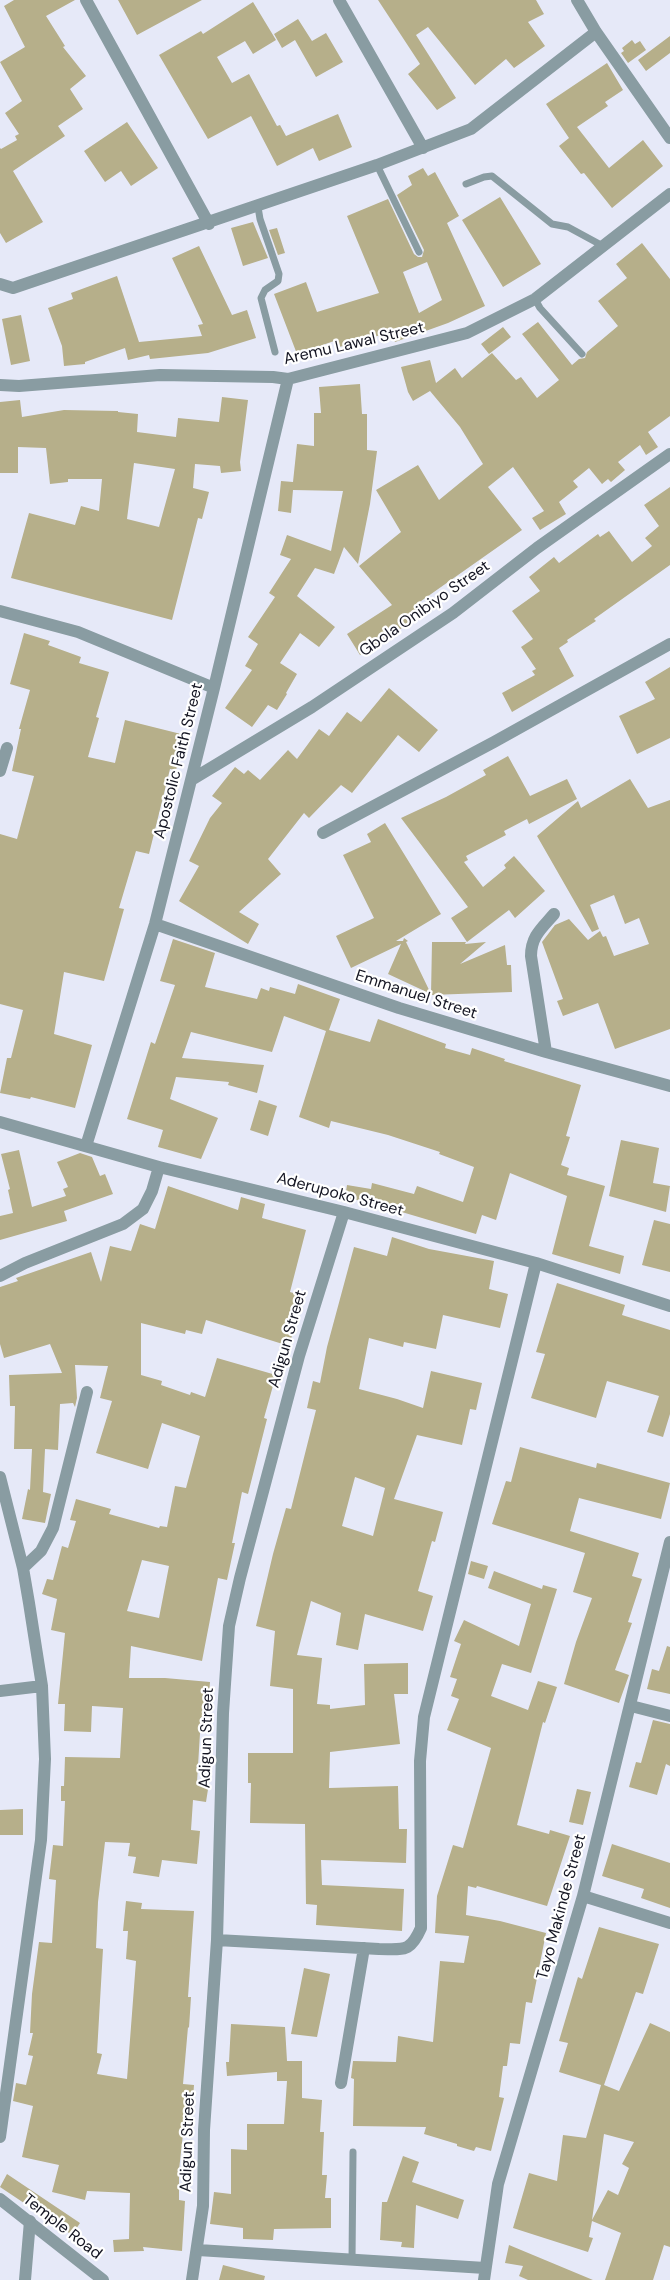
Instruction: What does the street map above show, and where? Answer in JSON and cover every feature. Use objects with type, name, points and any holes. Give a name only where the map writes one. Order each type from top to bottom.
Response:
[{"type":"street","points":[[86,0],[208,224]]},
{"type":"street","points":[[339,0],[423,148]]},
{"type":"street","points":[[577,0],[596,32],[670,138]]},
{"type":"street","points":[[0,284],[13,288],[208,224],[378,165],[471,128],[596,32]]},
{"type":"street","name":"Aremu Lawal Street","points":[[0,385],[19,386],[160,375],[273,377],[288,380],[467,333],[535,299],[670,194]]},
{"type":"street","name":"Apostolic Faith Street","points":[[86,1146],[155,924],[288,380]]},
{"type":"street","name":"Gbola Onibiyo Street","points":[[191,780],[312,707],[453,613],[537,548],[670,454]]},
{"type":"street","points":[[0,611],[78,632],[214,688]]},
{"type":"street","points":[[323,833],[494,742],[670,644]]},
{"type":"street","points":[[0,770],[7,748]]},
{"type":"street","points":[[546,1052],[531,956],[531,944],[535,934],[554,914]]},
{"type":"street","name":"Emmanuel Street","points":[[155,924],[399,1008],[546,1052],[670,1086]]},
{"type":"street","name":"Aderupoko Street","points":[[0,1122],[159,1166],[344,1212],[536,1263],[670,1306]]},
{"type":"street","points":[[0,1276],[123,1224],[142,1208],[152,1191],[159,1166]]},
{"type":"street","name":"Adigun Street","points":[[192,2280],[198,2250],[203,2206],[204,2130],[208,2049],[217,1940],[223,1713],[229,1626],[299,1356],[344,1212]]},
{"type":"street","points":[[217,1940],[402,1949],[414,1943],[421,1928],[420,1761],[424,1717],[536,1263]]},
{"type":"street","points":[[23,1568],[41,1551],[53,1528],[87,1392]]},
{"type":"street","points":[[0,1481],[23,1568],[42,1686],[45,1759],[41,1840],[0,2137]]},
{"type":"street","name":"Tayo Makinde Street","points":[[485,2274],[498,2184],[583,1896],[670,1542]]},
{"type":"street","points":[[0,1691],[42,1686]]},
{"type":"street","points":[[631,1706],[670,1716]]},
{"type":"street","points":[[583,1896],[670,1923]]},
{"type":"street","points":[[341,2083],[364,1948]]},
{"type":"street","name":"Temple Road","points":[[0,2200],[30,2221],[103,2280]]},
{"type":"street","points":[[25,2280],[30,2221]]},
{"type":"street","points":[[198,2250],[352,2261],[485,2274]]},
{"type":"lane","points":[[378,165],[419,252]]},
{"type":"lane","points":[[466,184],[492,176],[552,224],[568,227],[604,246]]},
{"type":"lane","points":[[258,207],[279,274],[278,281],[265,290],[261,298],[275,352]]},
{"type":"lane","points":[[535,299],[540,308],[582,354]]},
{"type":"lane","points":[[352,2261],[353,2152]]},
{"type":"building","points":[[14,0],[75,0],[46,16],[65,46],[63,47],[86,76],[70,89],[83,109],[58,126],[65,136],[13,171],[43,222],[6,243],[0,233],[0,148],[17,140],[15,136],[19,134],[5,113],[22,101],[0,62],[25,47],[4,6]]},
{"type":"building","points":[[118,0],[202,0],[137,35]]},
{"type":"building","points":[[378,0],[536,0],[544,14],[528,22],[545,46],[514,68],[506,59],[475,85],[428,27],[416,35],[456,98],[437,110],[408,74],[420,64]]},
{"type":"building","points":[[253,2],[276,40],[253,54],[245,41],[217,57],[232,83],[249,74],[277,126],[280,125],[286,136],[338,114],[352,147],[319,161],[313,148],[277,166],[251,116],[208,139],[159,55],[201,31],[203,34]]},
{"type":"building","points":[[298,19],[312,41],[326,33],[343,62],[316,77],[295,40],[282,48],[274,34]]},
{"type":"building","points":[[670,36],[670,53],[646,71],[638,60]]},
{"type":"building","points":[[632,40],[635,44],[640,41],[646,50],[628,63],[621,53],[624,51],[622,48]]},
{"type":"building","points":[[607,63],[623,90],[605,102],[608,106],[577,127],[609,168],[643,140],[663,166],[612,208],[559,146],[569,138],[546,104]]},
{"type":"building","points":[[127,122],[158,168],[131,186],[121,171],[105,182],[84,151]]},
{"type":"building","points":[[423,168],[428,176],[435,172],[459,216],[447,223],[485,306],[448,323],[395,342],[391,332],[336,348],[334,341],[297,354],[274,294],[306,282],[317,312],[379,293],[347,216],[388,199],[414,254],[422,257],[424,250],[397,195],[412,185],[408,176]],"holes":[[[427,262],[442,300],[419,313],[403,272]]]},
{"type":"building","points":[[500,197],[541,264],[503,287],[462,220]]},
{"type":"building","points":[[253,222],[268,258],[243,266],[231,228]]},
{"type":"building","points":[[277,228],[285,253],[278,255],[269,230]]},
{"type":"building","points":[[642,243],[670,279],[670,416],[648,432],[658,447],[646,455],[640,445],[618,462],[625,470],[611,482],[608,479],[602,484],[589,468],[573,481],[578,487],[559,502],[566,514],[540,530],[532,518],[544,511],[513,467],[488,487],[522,530],[414,606],[420,612],[405,626],[360,655],[347,634],[392,605],[359,566],[401,532],[376,490],[418,465],[439,500],[483,464],[460,427],[430,391],[413,401],[408,392],[401,367],[430,360],[436,383],[455,368],[462,378],[492,353],[516,380],[521,377],[537,398],[559,380],[522,334],[538,322],[572,365],[579,359],[585,358],[587,352],[618,326],[598,301],[627,278],[616,264]]},
{"type":"building","points":[[199,246],[232,315],[247,310],[256,338],[208,353],[150,359],[149,355],[128,360],[125,348],[85,362],[85,364],[64,366],[62,346],[48,308],[73,299],[71,293],[117,276],[139,342],[202,336],[198,325],[203,324],[172,258]]},
{"type":"building","points":[[21,315],[30,361],[11,365],[2,319]]},
{"type":"building","points":[[503,327],[511,337],[489,354],[481,344]]},
{"type":"building","points":[[360,384],[362,414],[367,414],[367,450],[377,451],[370,504],[358,564],[344,547],[334,574],[315,568],[297,596],[335,627],[319,647],[300,633],[280,663],[297,674],[287,694],[277,710],[268,705],[252,727],[225,708],[252,670],[245,666],[258,644],[248,637],[275,597],[269,593],[291,559],[280,555],[287,535],[331,551],[343,491],[293,490],[291,513],[278,511],[281,481],[293,482],[297,444],[314,446],[314,413],[321,413],[319,387]]},
{"type":"building","points":[[222,397],[248,400],[240,462],[241,471],[221,473],[220,466],[195,464],[193,488],[209,492],[202,519],[198,518],[172,620],[11,578],[29,513],[75,525],[81,506],[99,511],[102,479],[68,479],[68,482],[50,484],[46,448],[18,447],[18,473],[0,473],[0,402],[20,400],[22,417],[64,410],[118,411],[138,414],[137,432],[176,437],[178,418],[219,422]],"holes":[[[134,463],[175,469],[159,527],[127,519]]]},
{"type":"building","points":[[670,487],[670,565],[594,619],[596,621],[567,640],[568,642],[559,648],[574,676],[512,712],[502,693],[535,675],[532,671],[536,669],[521,647],[533,639],[512,611],[540,591],[529,577],[554,557],[559,563],[598,534],[600,537],[609,531],[632,562],[652,546],[645,538],[659,526],[644,505]]},
{"type":"building","points":[[24,633],[50,641],[48,645],[81,657],[79,663],[109,672],[96,717],[99,718],[88,757],[115,763],[125,720],[185,735],[176,770],[170,769],[149,854],[136,851],[119,908],[124,909],[104,981],[64,972],[54,1034],[92,1045],[75,1108],[31,1097],[30,1099],[0,1093],[7,1058],[11,1058],[23,1010],[0,1004],[0,834],[17,839],[34,776],[12,771],[21,729],[19,729],[30,690],[10,684]]},
{"type":"building","points":[[670,667],[670,738],[637,754],[619,716],[655,699],[645,682]]},
{"type":"building","points":[[389,688],[438,730],[419,752],[398,735],[352,793],[341,785],[309,818],[304,813],[268,859],[281,874],[239,912],[259,924],[248,944],[179,901],[199,866],[189,861],[210,818],[222,803],[212,796],[235,767],[244,774],[248,770],[260,780],[288,750],[297,759],[319,729],[329,736],[347,712],[361,722]]},
{"type":"building","points":[[508,756],[530,796],[567,779],[577,799],[529,824],[527,819],[504,831],[506,835],[466,856],[468,860],[464,862],[483,887],[506,868],[504,865],[514,856],[545,891],[515,918],[509,910],[467,942],[451,918],[468,907],[401,818],[446,797],[486,775],[483,770]]},
{"type":"building","points":[[630,779],[648,808],[670,800],[670,1029],[615,1049],[598,1003],[563,1016],[557,1001],[563,999],[542,942],[555,925],[569,919],[588,940],[600,931],[603,937],[606,936],[614,956],[649,944],[639,918],[625,924],[614,895],[590,905],[599,929],[592,932],[537,836],[578,801],[581,808]]},
{"type":"building","points":[[385,823],[441,914],[396,941],[403,941],[404,938],[408,941],[406,942],[431,994],[388,974],[401,944],[351,968],[336,936],[374,918],[343,855],[371,842],[367,834]]},
{"type":"building","points":[[173,939],[215,953],[205,987],[257,999],[261,988],[269,991],[270,987],[295,994],[298,984],[340,999],[329,1030],[370,1042],[378,1019],[446,1044],[445,1048],[470,1055],[472,1048],[505,1059],[504,1061],[581,1085],[566,1136],[570,1137],[561,1165],[569,1168],[567,1175],[605,1186],[589,1246],[624,1256],[620,1274],[552,1254],[567,1196],[510,1173],[496,1220],[482,1215],[476,1234],[368,1202],[345,1198],[347,1185],[371,1189],[372,1183],[414,1194],[417,1186],[463,1202],[474,1167],[439,1154],[440,1152],[388,1135],[331,1121],[329,1128],[299,1117],[326,1031],[284,1016],[272,1052],[191,1032],[182,1058],[264,1065],[257,1093],[228,1085],[229,1082],[176,1077],[170,1099],[218,1118],[201,1159],[158,1147],[163,1130],[127,1119],[151,1042],[155,1044],[175,985],[160,981]]},
{"type":"building","points":[[432,942],[466,942],[465,944],[486,942],[460,964],[505,945],[507,965],[511,965],[512,992],[431,995]]},
{"type":"building","points":[[259,1100],[277,1106],[268,1136],[250,1130]]},
{"type":"building","points":[[621,1140],[659,1148],[653,1183],[670,1186],[666,1212],[609,1196]]},
{"type":"building","points":[[19,1150],[32,1207],[66,1196],[63,1189],[68,1187],[57,1162],[80,1153],[92,1157],[100,1176],[105,1174],[113,1194],[64,1211],[67,1221],[0,1240],[0,1216],[13,1213],[8,1190],[10,1189],[1,1154]]},
{"type":"building","points":[[168,1186],[238,1210],[241,1197],[265,1204],[262,1218],[306,1230],[290,1292],[303,1296],[289,1346],[206,1320],[202,1334],[186,1330],[185,1334],[141,1323],[141,1375],[162,1381],[161,1385],[190,1395],[191,1392],[205,1397],[217,1358],[276,1375],[264,1418],[267,1419],[248,1494],[242,1492],[232,1543],[235,1543],[227,1580],[218,1578],[202,1661],[131,1646],[129,1678],[165,1678],[210,1682],[207,1718],[201,1717],[197,1782],[209,1783],[206,1802],[193,1800],[191,1830],[200,1831],[197,1864],[162,1860],[159,1877],[133,1873],[136,1857],[128,1856],[130,1843],[105,1842],[98,1902],[96,1948],[103,1949],[97,2053],[102,2054],[97,2074],[127,2079],[136,1961],[126,1959],[128,1931],[123,1931],[126,1901],[142,1903],[141,1909],[194,1911],[188,1997],[191,1997],[183,2084],[194,2085],[190,2135],[183,2134],[179,2170],[179,2200],[185,2201],[182,2251],[143,2247],[144,2251],[114,2252],[113,2240],[129,2239],[130,2193],[87,2191],[85,2200],[52,2192],[59,2165],[22,2157],[33,2106],[13,2101],[16,2083],[26,2085],[33,2056],[28,2055],[33,2033],[30,2033],[32,1994],[39,1942],[52,1943],[56,1880],[49,1879],[53,1845],[63,1846],[65,1801],[61,1801],[61,1786],[64,1786],[65,1757],[120,1758],[123,1708],[92,1706],[91,1732],[64,1731],[65,1704],[58,1704],[65,1633],[51,1630],[57,1599],[42,1594],[47,1579],[53,1580],[62,1546],[68,1548],[76,1521],[70,1520],[76,1499],[111,1509],[109,1514],[159,1528],[160,1526],[167,1527],[175,1486],[186,1488],[200,1436],[162,1423],[148,1469],[96,1453],[112,1401],[100,1398],[108,1366],[75,1365],[77,1398],[75,1407],[73,1403],[60,1404],[58,1450],[45,1449],[43,1492],[51,1494],[45,1523],[22,1519],[28,1489],[30,1490],[32,1449],[14,1449],[15,1406],[10,1406],[9,1375],[62,1373],[50,1344],[4,1358],[0,1344],[0,1287],[18,1281],[16,1278],[91,1252],[101,1282],[110,1246],[131,1251],[140,1224],[155,1229]],"holes":[[[142,1560],[169,1566],[159,1618],[127,1611]]]},
{"type":"building","points":[[654,1220],[670,1224],[670,1272],[642,1265]]},
{"type":"building","points":[[392,1237],[429,1249],[494,1261],[489,1289],[508,1294],[500,1328],[443,1315],[436,1349],[404,1342],[403,1347],[369,1338],[359,1389],[423,1408],[431,1371],[482,1383],[476,1410],[470,1409],[462,1445],[417,1435],[394,1499],[443,1512],[435,1542],[432,1541],[418,1591],[433,1596],[423,1631],[365,1614],[358,1650],[336,1645],[341,1613],[311,1601],[297,1655],[322,1658],[317,1704],[330,1705],[330,1709],[365,1705],[364,1664],[408,1663],[408,1694],[394,1694],[400,1744],[330,1752],[329,1788],[398,1786],[399,1829],[407,1829],[406,1863],[321,1860],[322,1885],[404,1889],[402,1931],[316,1925],[317,1905],[306,1904],[305,1824],[250,1823],[251,1783],[248,1783],[248,1753],[293,1753],[293,1689],[270,1686],[275,1631],[256,1626],[273,1554],[286,1508],[291,1509],[316,1410],[307,1408],[313,1381],[320,1383],[327,1347],[354,1247],[387,1256]],"holes":[[[355,1477],[385,1488],[373,1536],[342,1526]]]},
{"type":"building","points":[[557,1283],[625,1305],[622,1315],[670,1330],[670,1414],[663,1437],[647,1432],[659,1396],[607,1381],[596,1418],[531,1398],[545,1354],[536,1352]]},
{"type":"building","points":[[520,1447],[596,1468],[597,1463],[670,1483],[661,1519],[579,1498],[570,1531],[639,1553],[632,1576],[642,1579],[628,1622],[632,1623],[615,1670],[629,1675],[619,1703],[564,1684],[576,1642],[592,1598],[573,1592],[585,1553],[492,1524],[506,1481],[511,1482]]},
{"type":"building","points":[[471,1561],[488,1566],[484,1579],[468,1574]]},
{"type":"building","points":[[494,1571],[542,1589],[543,1585],[557,1589],[531,1673],[502,1664],[491,1696],[528,1710],[538,1681],[557,1687],[545,1723],[543,1722],[517,1825],[549,1834],[550,1830],[570,1836],[547,1906],[477,1886],[476,1888],[468,1886],[466,1915],[500,1921],[546,1933],[532,2003],[526,2002],[520,2044],[510,2043],[507,2066],[503,2066],[499,2097],[504,2098],[491,2151],[476,2147],[474,2151],[424,2134],[426,2127],[353,2126],[354,2079],[351,2078],[353,2061],[396,2062],[398,2036],[433,2042],[440,1961],[464,1963],[469,1936],[435,1933],[437,1896],[453,1845],[463,1848],[491,1748],[447,1730],[459,1699],[451,1696],[457,1679],[450,1677],[461,1644],[454,1641],[464,1620],[519,1646],[531,1604],[488,1588]]},
{"type":"building","points":[[667,1646],[670,1647],[670,1694],[647,1689],[652,1669],[659,1671]]},
{"type":"building","points":[[653,1720],[670,1724],[670,1766],[666,1764],[657,1795],[629,1787],[636,1762],[641,1763]]},
{"type":"building","points":[[577,1789],[591,1792],[583,1825],[569,1822]]},
{"type":"building","points":[[23,1809],[23,1835],[0,1835],[0,1810]]},
{"type":"building","points":[[612,1844],[670,1863],[670,1908],[641,1898],[644,1889],[602,1876]]},
{"type":"building","points":[[599,1927],[659,1944],[643,1994],[636,1992],[604,2085],[619,2091],[650,2023],[670,2032],[670,2247],[664,2245],[653,2280],[605,2280],[621,2233],[592,2221],[589,2237],[593,2238],[588,2252],[513,2228],[529,2173],[557,2181],[563,2135],[586,2138],[601,2085],[559,2072],[568,2043],[559,2041],[578,1977],[582,1979]],"holes":[[[604,2134],[634,2142],[622,2164],[629,2168],[618,2195],[608,2190],[592,2220]]]},
{"type":"building","points":[[304,1968],[330,1974],[317,2037],[291,2034]]},
{"type":"building","points":[[231,2024],[285,2027],[287,2061],[302,2061],[302,2098],[322,2100],[320,2132],[324,2132],[322,2175],[327,2175],[325,2198],[331,2198],[331,2228],[274,2229],[273,2240],[243,2239],[243,2228],[210,2224],[214,2192],[231,2194],[231,2149],[247,2150],[247,2124],[284,2124],[287,2081],[277,2081],[277,2072],[227,2076],[226,2062],[229,2062]]},
{"type":"building","points":[[403,2156],[419,2162],[412,2182],[464,2200],[458,2219],[416,2205],[414,2248],[401,2247],[402,2242],[380,2240],[382,2202],[387,2202]]},
{"type":"building","points":[[7,2174],[80,2223],[72,2235],[0,2187]]},
{"type":"building","points":[[509,2245],[593,2280],[528,2280],[519,2276],[523,2266],[505,2263]]},
{"type":"building","points":[[223,2265],[265,2276],[264,2280],[219,2280]]}]
